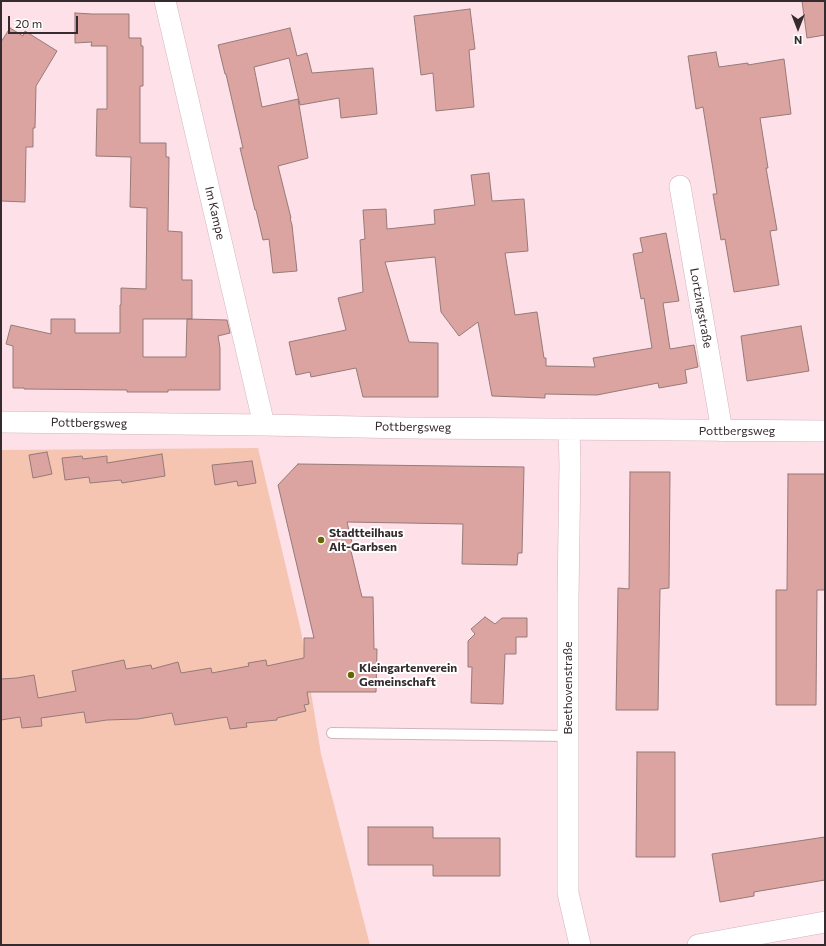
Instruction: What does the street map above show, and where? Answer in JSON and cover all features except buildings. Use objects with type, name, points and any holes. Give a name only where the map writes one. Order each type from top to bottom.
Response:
[{"type":"street","name":"Im Kampe","points":[[165,1],[264,425]]},
{"type":"street","name":"Lortzingstraße","points":[[680,186],[722,431]]},
{"type":"street","name":"Pottbergsweg","points":[[1,422],[422,428],[825,431]]},
{"type":"street","name":"Beethovenstraße","points":[[569,429],[568,893],[580,945]]},
{"type":"street","points":[[698,945],[825,922]]},
{"type":"lane","points":[[332,733],[568,736]]},
{"type":"shaded area","points":[[258,448],[301,631],[321,754],[370,945],[1,945],[1,450]]},
{"type":"place","name":"Stadtteilhaus Alt-Garbsen","points":[[321,540]]},
{"type":"place","name":"Kleingartenverein Gemeinschaft","points":[[351,675]]}]
